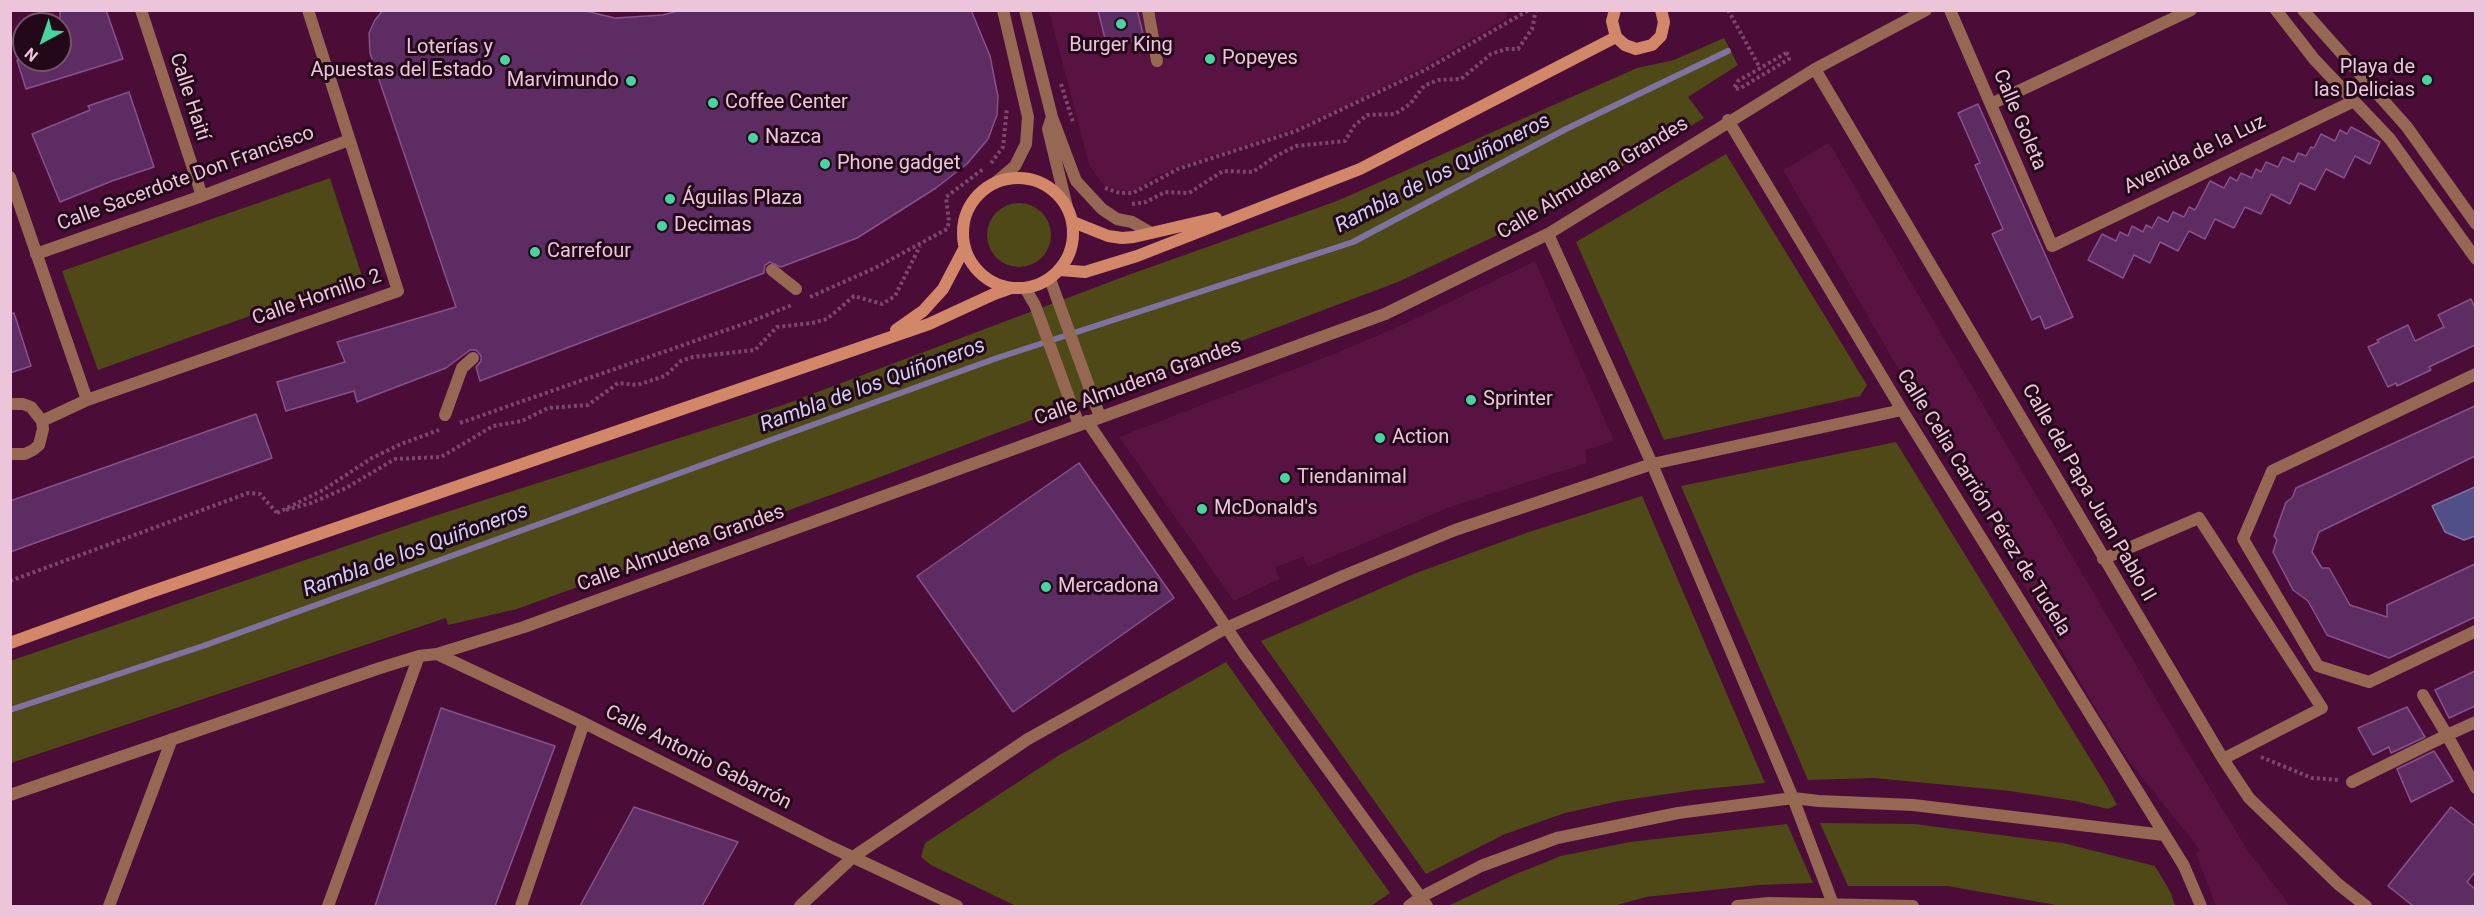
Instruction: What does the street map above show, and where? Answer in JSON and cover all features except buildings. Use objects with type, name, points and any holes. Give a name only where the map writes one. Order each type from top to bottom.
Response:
[{"type":"main road","points":[[1615,10],[1612,21],[1616,37],[1622,44],[1634,48],[1646,48],[1652,45],[1663,30],[1663,11]]},
{"type":"main road","points":[[1060,270],[1085,272],[1156,249],[1360,169],[1616,37]]},
{"type":"main road","points":[[1012,178],[1035,180],[1058,194],[1067,207],[1073,222],[1073,245],[1060,270],[1050,279],[1025,288],[1011,288],[995,284],[982,275],[971,262],[964,247],[963,231],[970,206],[982,192],[996,182],[1012,178]]},
{"type":"main road","points":[[1073,222],[1108,236],[1122,238],[1252,210]]},
{"type":"main road","points":[[887,337],[923,311],[943,289],[964,247]]},
{"type":"main road","points":[[10,643],[153,591],[929,324],[1011,288]]},
{"type":"street","name":"Calle Haití","points":[[141,10],[202,196]]},
{"type":"street","name":"Calle Hornillo 2","points":[[42,421],[87,400],[398,291],[308,10]]},
{"type":"street","points":[[996,182],[1015,166],[1026,144],[1028,117],[1003,10]]},
{"type":"street","points":[[1025,10],[1052,117],[1076,181],[1088,196],[1118,219],[1132,222],[1151,233]]},
{"type":"street","points":[[1148,10],[1157,61]]},
{"type":"street","name":"Calle Almudena Grandes","points":[[437,654],[535,623],[1385,314],[1548,234],[1728,120],[1815,69],[1926,10]]},
{"type":"street","name":"Calle Goleta","points":[[1950,10],[2052,246]]},
{"type":"street","points":[[1991,104],[2191,10]]},
{"type":"street","points":[[2276,10],[2314,59],[2390,139],[2475,259]]},
{"type":"street","points":[[2303,10],[2407,127],[2475,224]]},
{"type":"street","name":"Calle del Papa Juan Pablo II","points":[[1815,69],[2223,759],[2249,798],[2338,884],[2366,906]]},
{"type":"street","name":"Avenida de la Luz","points":[[2052,246],[2354,100]]},
{"type":"street","points":[[1052,117],[1048,129],[1067,207]]},
{"type":"street","name":"Calle Celia Carrión Pérez de Tudela","points":[[1728,120],[1902,410],[2184,866],[2201,906]]},
{"type":"street","name":"Calle Sacerdote Don Francisco","points":[[36,254],[202,196],[349,140]]},
{"type":"street","points":[[10,177],[87,400]]},
{"type":"street","points":[[1548,234],[1652,465],[1793,798],[1833,904]]},
{"type":"street","points":[[772,270],[796,289]]},
{"type":"street","points":[[1050,279],[1100,417]]},
{"type":"street","points":[[1025,288],[1035,304],[1049,345],[1083,423],[1226,628],[1424,902]]},
{"type":"street","points":[[445,422],[462,368],[472,358]]},
{"type":"street","points":[[2475,374],[2272,471],[2243,539],[2318,666],[2370,682],[2475,631]]},
{"type":"street","points":[[10,404],[23,404],[31,407],[42,421],[44,429],[39,445],[25,454],[10,454]]},
{"type":"street","points":[[800,906],[853,857],[1028,739],[1226,628],[1455,530],[1652,465],[1902,410]]},
{"type":"street","points":[[2103,559],[2199,518],[2322,708],[2223,759]]},
{"type":"street","points":[[10,795],[419,656],[437,654]]},
{"type":"street","name":"Calle Antonio Gabarrón","points":[[437,654],[584,723],[853,857],[957,906]]},
{"type":"street","points":[[328,906],[419,656]]},
{"type":"street","points":[[2423,695],[2475,788]]},
{"type":"street","points":[[2352,782],[2475,722]]},
{"type":"street","points":[[521,906],[584,723]]},
{"type":"street","points":[[109,906],[172,739]]},
{"type":"street","points":[[1409,906],[1424,902],[1481,866],[1557,838],[1678,813],[1793,798],[1912,806],[2164,835]]},
{"type":"street","points":[[1737,906],[1769,903],[1913,906]]},
{"type":"path","points":[[1098,185],[1120,193],[1133,194],[1178,169],[1296,131],[1425,70],[1529,10]]},
{"type":"path","points":[[1129,205],[1146,202],[1165,192],[1189,193],[1223,171],[1253,172],[1296,146],[1345,141],[1354,126],[1367,115],[1395,114],[1410,104],[1424,86],[1438,80],[1461,80],[1491,54],[1506,49],[1518,49],[1532,29],[1536,10]]},
{"type":"path","points":[[1728,10],[1760,67]]},
{"type":"path","points":[[1786,53],[1789,55],[1789,59],[1739,89],[1734,88],[1738,81],[1760,67],[1786,53]]},
{"type":"path","points":[[455,424],[752,321],[864,273],[921,245],[947,229],[949,222],[946,197],[949,193],[991,164],[1003,147],[1008,110],[1006,100]]},
{"type":"path","points":[[277,513],[311,504],[346,488],[395,459],[441,458],[493,426],[522,421],[549,408],[588,405],[618,383],[637,385],[665,376],[681,361],[693,357],[755,350],[777,327],[827,319],[854,296],[882,304],[895,296],[921,245]]},
{"type":"path","points":[[277,513],[323,490],[372,458],[445,422]]},
{"type":"path","points":[[10,581],[248,493],[260,494],[277,513]]},
{"type":"path","points":[[2243,749],[2312,778],[2352,782]]},
{"type":"shaded area","points":[[1506,10],[1507,18],[1424,67],[1345,106],[1294,129],[1177,167],[1153,178],[1133,192],[1107,187],[1100,181],[1089,164],[1049,11]]},
{"type":"shaded area","points":[[1724,38],[1738,65],[1688,97],[1704,118],[1540,215],[1398,282],[872,480],[517,609],[448,625],[446,618],[11,763],[10,661],[431,517],[783,405],[1131,274],[1337,201],[1637,68],[1674,60]]},
{"type":"shaded area","points":[[1829,143],[2173,728],[2248,851],[2290,906],[2216,906],[2196,854],[2200,850],[2126,757],[2093,704],[1783,170]]},
{"type":"shaded area","points":[[1726,154],[1867,385],[1860,396],[1664,440],[1576,242]]},
{"type":"shaded area","points":[[330,178],[362,276],[98,370],[62,271]]},
{"type":"shaded area","points":[[1013,203],[1025,203],[1042,212],[1049,223],[1051,235],[1049,247],[1042,258],[1025,267],[1013,267],[1001,262],[992,253],[987,241],[987,229],[992,217],[1001,208]]},
{"type":"shaded area","points":[[1535,261],[1614,441],[1585,450],[1587,463],[1450,507],[1308,567],[1303,557],[1275,567],[1279,579],[1234,601],[1119,437],[1344,350],[1413,320]]},
{"type":"shaded area","points":[[1896,442],[2117,805],[2108,809],[2075,801],[2010,791],[1874,778],[1808,780],[1681,486]]},
{"type":"shaded area","points":[[2475,487],[2475,536],[2464,540],[2445,532],[2432,506]]},
{"type":"shaded area","points":[[1642,496],[1765,783],[1619,801],[1565,813],[1505,834],[1426,874],[1261,641],[1416,573],[1529,532]]},
{"type":"shaded area","points":[[1226,662],[1390,893],[1371,906],[1016,906],[931,865],[921,857],[925,843],[1061,754]]},
{"type":"shaded area","points":[[1820,823],[1914,824],[2063,843],[2155,866],[2171,893],[2175,906],[2062,906],[1947,886],[1848,886]]},
{"type":"shaded area","points":[[1787,824],[1813,883],[1759,885],[1646,897],[1613,906],[1448,906],[1511,876],[1561,856],[1630,842]]},
{"type":"waterway","name":"Rambla de los Quiñoneros","points":[[10,710],[203,646],[997,358],[1353,242],[1566,129],[1728,51]]},
{"type":"place","name":"Burger King","points":[[1121,24]]},
{"type":"place","name":"Popeyes","points":[[1210,59]]},
{"type":"place","name":"Loterías y Apuestas del Estado","points":[[505,60]]},
{"type":"place","name":"Playa de las Delicias","points":[[2427,80]]},
{"type":"place","name":"Marvimundo","points":[[631,81]]},
{"type":"place","name":"Coffee Center","points":[[713,103]]},
{"type":"place","name":"Nazca","points":[[753,138]]},
{"type":"place","name":"Phone gadget","points":[[825,164]]},
{"type":"place","name":"Águilas Plaza","points":[[670,199]]},
{"type":"place","name":"Decimas","points":[[662,226]]},
{"type":"place","name":"Carrefour","points":[[535,252]]},
{"type":"place","name":"Sprinter","points":[[1471,400]]},
{"type":"place","name":"Action","points":[[1380,438]]},
{"type":"place","name":"Tiendanimal","points":[[1285,478]]},
{"type":"place","name":"McDonald's","points":[[1202,509]]},
{"type":"place","name":"Mercadona","points":[[1046,587]]}]
